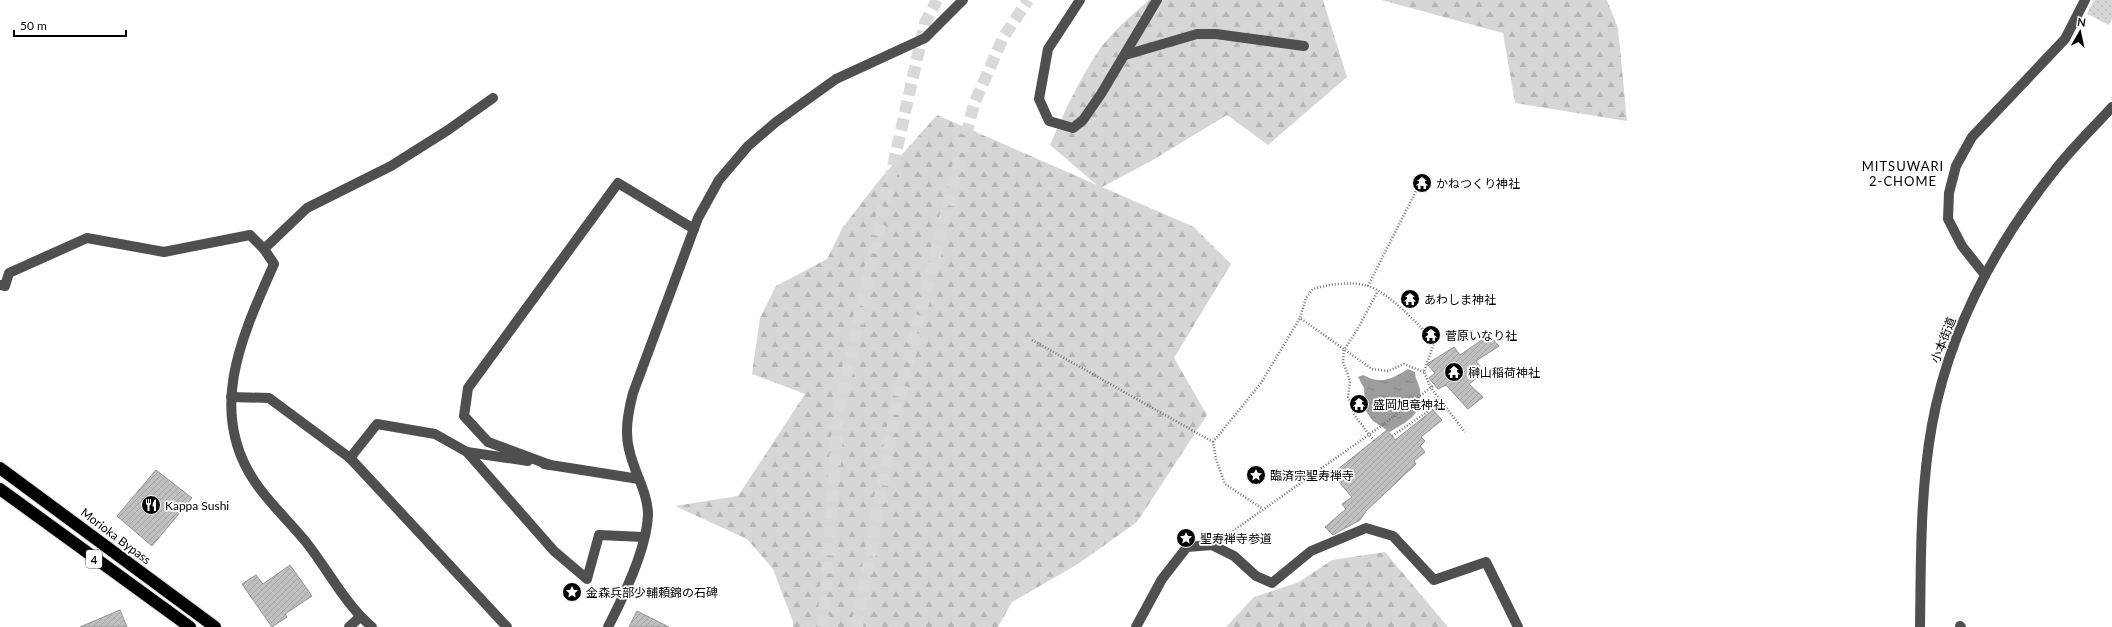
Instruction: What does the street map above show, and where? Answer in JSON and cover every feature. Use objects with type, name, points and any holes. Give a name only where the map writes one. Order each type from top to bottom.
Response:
[{"type":"highway","name":"Morioka Bypass","points":[[0,468],[215,627]]},
{"type":"highway","name":"4","points":[[0,489],[190,627]]},
{"type":"street","points":[[608,627],[640,551],[648,515],[646,498],[629,452],[626,416],[633,393],[694,229],[719,180],[748,146],[776,122],[836,79],[926,38],[964,0]]},
{"type":"street","points":[[1080,0],[1048,49],[1039,99],[1049,121],[1073,128],[1083,120],[1125,55],[1157,0]]},
{"type":"street","points":[[1985,275],[1962,246],[1948,219],[1949,193],[1956,166],[1972,137],[2066,39],[2085,0]]},
{"type":"street","points":[[1125,55],[1196,34],[1216,34],[1304,46]]},
{"type":"street","points":[[264,249],[307,208],[392,166],[448,130],[493,98]]},
{"type":"street","name":"小本街道","points":[[1920,627],[1925,480],[1932,425],[1942,377],[1954,343],[1985,275],[2015,223],[2056,169],[2112,107]]},
{"type":"street","points":[[550,465],[488,442],[464,416],[468,388],[618,183],[694,229]]},
{"type":"street","points":[[0,285],[6,286],[9,273],[87,238],[164,252],[250,235],[264,249],[274,264],[246,328],[237,363],[230,405],[235,442],[255,481],[306,542],[360,617],[372,627]]},
{"type":"street","points":[[231,397],[269,398],[350,458],[507,627]]},
{"type":"street","points":[[350,458],[377,424],[436,434],[467,452],[554,551],[588,579],[599,535],[643,538]]},
{"type":"street","points":[[467,452],[639,479]]},
{"type":"street","points":[[1136,627],[1162,579],[1187,547],[1212,545],[1234,556],[1256,576],[1272,583],[1311,551],[1366,528],[1393,536],[1434,580],[1486,562],[1518,627]]},
{"type":"street","points":[[349,627],[360,617]]},
{"type":"path","points":[[1368,286],[1418,187]]},
{"type":"path","points":[[1263,509],[1225,484],[1216,459],[1213,442],[1261,383],[1300,318],[1306,298],[1313,288],[1329,284],[1368,286],[1378,291],[1407,314],[1434,343],[1424,372],[1431,388],[1465,432]]},
{"type":"path","points":[[1374,440],[1355,416],[1348,397],[1350,381],[1343,362],[1344,350],[1357,330],[1378,291]]},
{"type":"path","points":[[1300,318],[1372,369],[1388,371],[1404,364],[1424,372]]},
{"type":"path","points":[[1032,340],[1213,442]]},
{"type":"path","points":[[1212,545],[1381,426],[1434,385]]},
{"type":"path","points":[[1392,436],[1442,402]]},
{"type":"green space","points":[[1149,0],[1323,0],[1347,77],[1268,145],[1227,115],[1151,161],[1102,187],[1194,227],[1231,264],[1174,358],[1207,415],[1137,522],[1078,564],[1012,602],[998,627],[793,627],[793,622],[773,569],[747,539],[675,506],[738,496],[805,394],[752,374],[760,318],[776,286],[827,259],[843,227],[881,178],[937,115],[1097,185],[1050,145],[1072,96],[1099,50],[1129,17]]},
{"type":"green space","points":[[1381,0],[1607,0],[1618,28],[1627,121],[1515,103],[1503,33]]},
{"type":"green space","points":[[2094,0],[2112,0],[2112,19],[2109,25],[2087,14]]},
{"type":"green space","points":[[1385,552],[1448,627],[1226,627],[1254,597],[1299,582],[1332,560]]},
{"type":"water","points":[[1408,369],[1415,372],[1419,385],[1419,405],[1417,411],[1409,420],[1390,432],[1373,421],[1365,410],[1364,388],[1358,377],[1363,375],[1375,380],[1386,380],[1397,376]]},
{"type":"building","name":"榊山稲荷神社","points":[[1489,335],[1499,346],[1476,361],[1480,366],[1472,370],[1478,377],[1469,384],[1483,397],[1468,409],[1446,385],[1438,389],[1429,378],[1435,373],[1427,364],[1454,347],[1460,355]]},
{"type":"building","points":[[1433,410],[1442,420],[1421,437],[1425,441],[1420,446],[1425,452],[1414,461],[1416,464],[1366,511],[1360,520],[1333,535],[1325,527],[1346,509],[1342,504],[1352,497],[1332,474],[1387,430],[1395,440]]},
{"type":"building","points":[[156,470],[192,498],[152,546],[117,516]]},
{"type":"building","points":[[290,565],[312,596],[285,614],[287,617],[272,627],[242,584],[256,575],[263,584]]},
{"type":"building","points":[[120,610],[127,627],[80,627]]},
{"type":"building","points":[[637,611],[669,627],[629,627]]},
{"type":"tunnel","points":[[823,627],[839,408],[925,23],[937,0]]},
{"type":"tunnel","points":[[857,627],[896,409],[974,104],[1003,38],[1028,0]]},
{"type":"place","name":"かねつくり神社","points":[[1422,183]]},
{"type":"place","name":"あわしま神社","points":[[1410,299]]},
{"type":"place","name":"菅原いなり社","points":[[1431,335]]},
{"type":"place","name":"榊山稲荷神社","points":[[1454,372]]},
{"type":"place","name":"盛岡旭竜神社","points":[[1359,404]]},
{"type":"place","name":"臨済宗聖寿禅寺","points":[[1256,475]]},
{"type":"place","name":"Kappa Sushi","points":[[151,505]]},
{"type":"place","name":"聖寿禅寺参道","points":[[1186,538]]},
{"type":"place","name":"金森兵部少輔頼錦の石碑","points":[[572,592]]},
{"type":"district","name":"MITSUWARI 2-CHOME","points":[[1903,174]]}]
